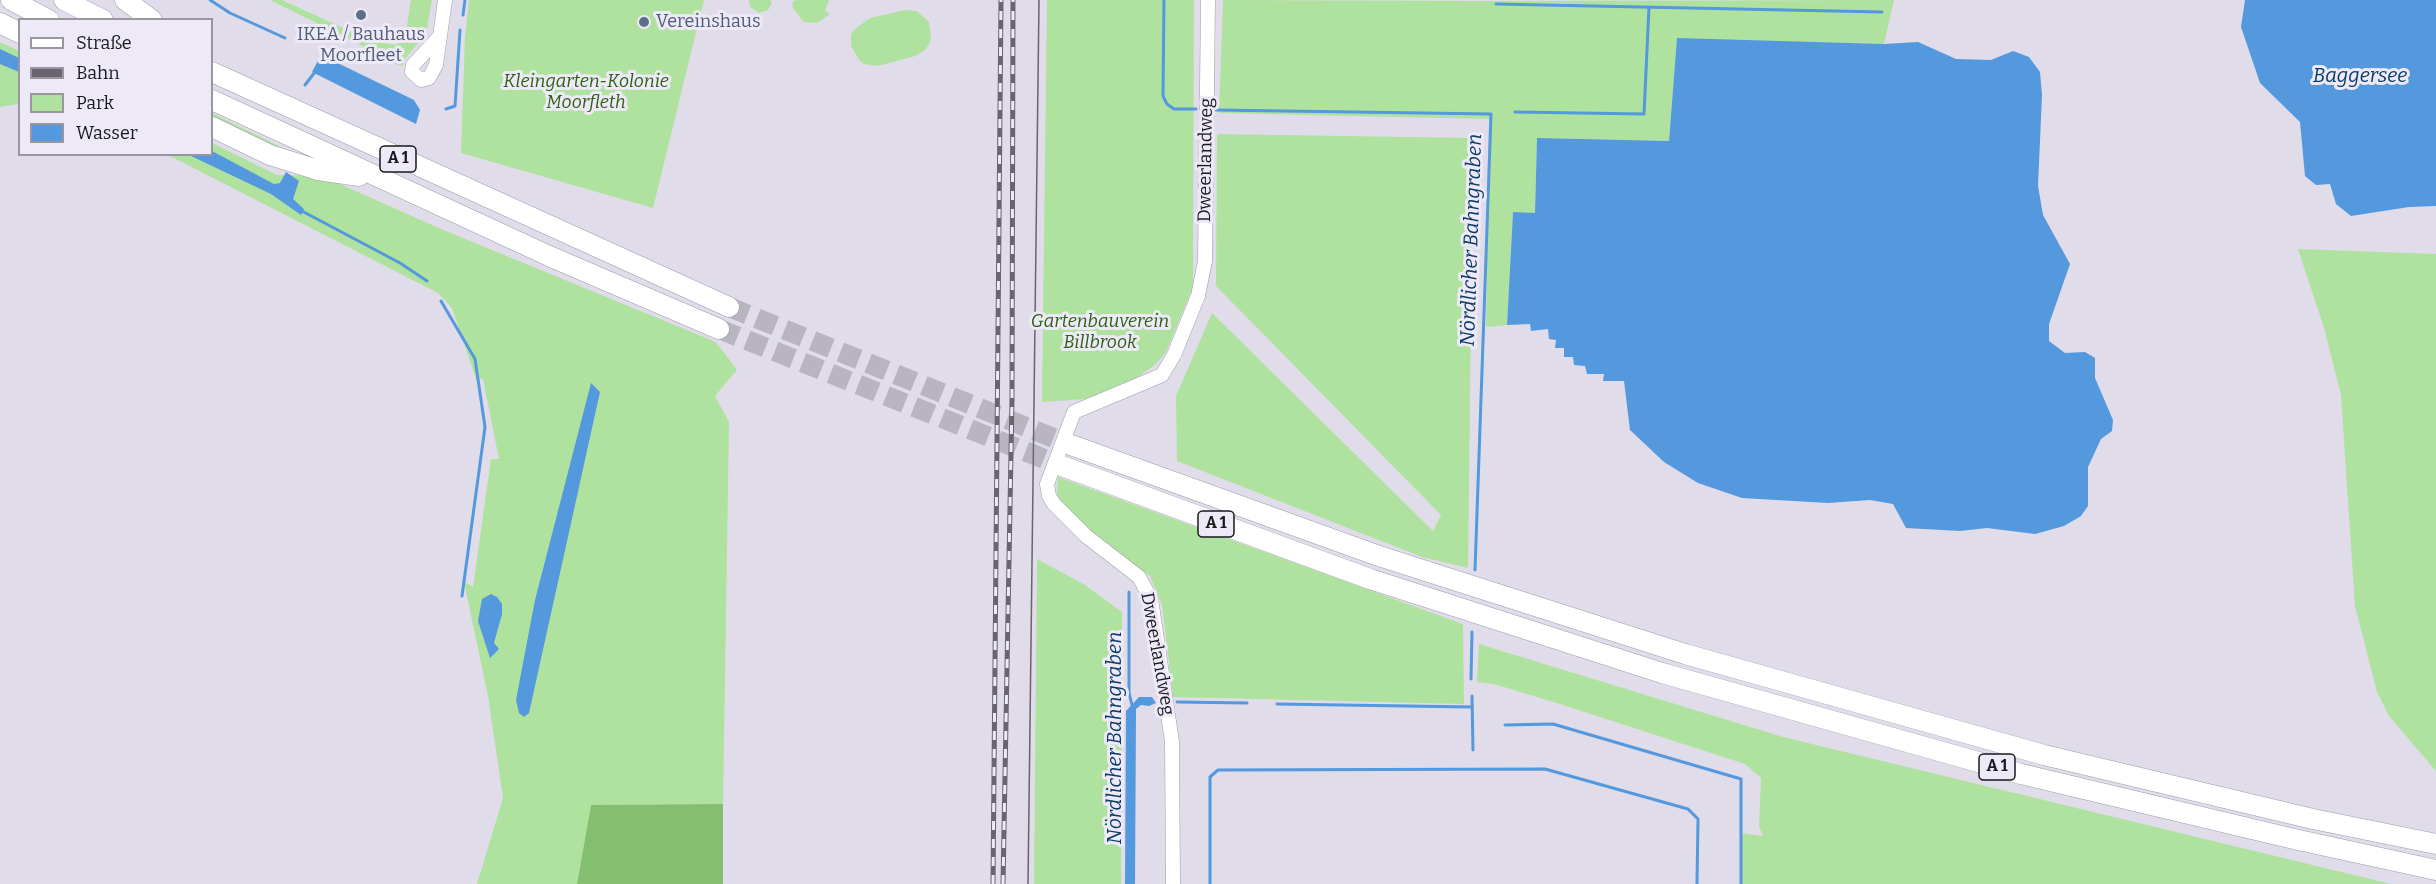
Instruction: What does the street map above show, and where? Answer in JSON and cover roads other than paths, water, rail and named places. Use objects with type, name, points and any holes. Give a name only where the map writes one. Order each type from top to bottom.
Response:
[{"type":"highway","points":[[11,0],[45,18]]},
{"type":"highway","points":[[64,0],[99,18]]},
{"type":"highway","points":[[125,0],[149,18]]},
{"type":"highway","points":[[0,23],[18,32]]},
{"type":"highway","name":"A 1","points":[[215,73],[729,307]]},
{"type":"highway","name":"A 1","points":[[213,100],[549,256],[719,329]]},
{"type":"highway","points":[[213,127],[270,155],[318,170],[382,180]]},
{"type":"highway","name":"A 1","points":[[1071,445],[1379,556],[1707,661],[2055,758],[2279,812],[2436,844]]},
{"type":"highway","name":"A 1","points":[[1062,466],[1370,579],[1674,676],[2022,774],[2294,840],[2436,870]]},
{"type":"street","points":[[440,36],[445,0]]},
{"type":"street","name":"Dweerlandweg","points":[[1173,884],[1172,742],[1151,599],[1139,577],[1086,536],[1054,504],[1049,496],[1047,484],[1074,412],[1162,375],[1174,355],[1198,296],[1205,261],[1208,0]]},
{"type":"water","name":"Baggersee","points":[[2245,0],[2436,0],[2436,206],[2409,207],[2351,216],[2336,204],[2330,184],[2316,185],[2305,176],[2300,122],[2260,83],[2241,27]]},
{"type":"water","points":[[1677,38],[1884,44],[1918,42],[1956,59],[1991,60],[2013,51],[2029,57],[2040,72],[2042,95],[2038,186],[2043,215],[2070,264],[2049,324],[2049,341],[2065,353],[2085,352],[2095,358],[2095,378],[2113,420],[2112,431],[2101,439],[2088,467],[2088,506],[2081,516],[2064,526],[2035,534],[1987,528],[1960,531],[1906,528],[1893,504],[1870,500],[1828,503],[1742,498],[1698,483],[1664,462],[1630,430],[1624,381],[1603,381],[1604,374],[1587,374],[1585,366],[1574,365],[1573,357],[1564,357],[1564,348],[1555,348],[1556,340],[1549,339],[1548,329],[1531,331],[1530,324],[1507,325],[1513,212],[1535,213],[1537,138],[1669,141]]},
{"type":"water","points":[[0,49],[18,58],[18,72],[0,64]]},
{"type":"water","points":[[321,55],[414,100],[420,110],[416,124],[312,72]]},
{"type":"water","points":[[213,152],[274,184],[280,183],[286,172],[299,181],[293,199],[304,209],[301,215],[271,194],[191,156],[213,156]]},
{"type":"water","points":[[591,383],[600,392],[529,713],[524,717],[519,713],[516,700],[535,600]]},
{"type":"water","points":[[491,594],[497,597],[502,604],[502,614],[494,643],[499,649],[490,658],[478,621],[482,599]]},
{"type":"water","points":[[1139,697],[1152,697],[1156,703],[1149,706],[1141,705],[1136,709],[1135,884],[1125,884],[1126,711]]},
{"type":"waterway","points":[[210,0],[230,13],[285,38]]},
{"type":"waterway","points":[[463,15],[465,0]]},
{"type":"waterway","name":"Nördlicher Bahngraben","points":[[1164,0],[1163,96],[1167,104],[1174,109],[1196,109]]},
{"type":"waterway","points":[[1496,4],[1882,12]]},
{"type":"waterway","points":[[1515,112],[1644,114],[1649,7]]},
{"type":"waterway","points":[[446,109],[455,106],[460,30]]},
{"type":"waterway","points":[[305,85],[315,72]]},
{"type":"waterway","name":"Nördlicher Bahngraben","points":[[1216,110],[1491,114],[1475,570]]},
{"type":"waterway","points":[[300,210],[400,263],[427,281]]},
{"type":"waterway","points":[[441,301],[475,359],[485,427],[462,596]]},
{"type":"waterway","name":"Nördlicher Bahngraben","points":[[1129,592],[1129,693],[1132,705]]},
{"type":"waterway","points":[[1471,679],[1472,632]]},
{"type":"waterway","points":[[1472,696],[1473,750]]},
{"type":"waterway","points":[[1177,702],[1247,703]]},
{"type":"waterway","points":[[1277,704],[1471,707]]},
{"type":"waterway","points":[[1505,725],[1553,724],[1741,779],[1741,884]]},
{"type":"waterway","points":[[1210,884],[1210,777],[1218,770],[1545,769],[1688,809],[1698,819],[1697,884]]},
{"type":"tunnel","points":[[729,307],[1071,445]]},
{"type":"tunnel","points":[[719,329],[1062,466]]},
{"type":"tram line","points":[[1028,884],[1039,0]]},
{"type":"railway","points":[[993,884],[1001,0]]},
{"type":"railway","points":[[1003,884],[1012,399],[1013,0]]},
{"type":"place","name":"IKEA / Bauhaus Moorfleet","points":[[361,15]]},
{"type":"place","name":"Vereinshaus","points":[[644,22]]},
{"type":"park label","name":"Kleingarten-Kolonie Moorfleth","points":[[586,92]]},
{"type":"park label","name":"Gartenbauverein Billbrook","points":[[1100,332]]}]
